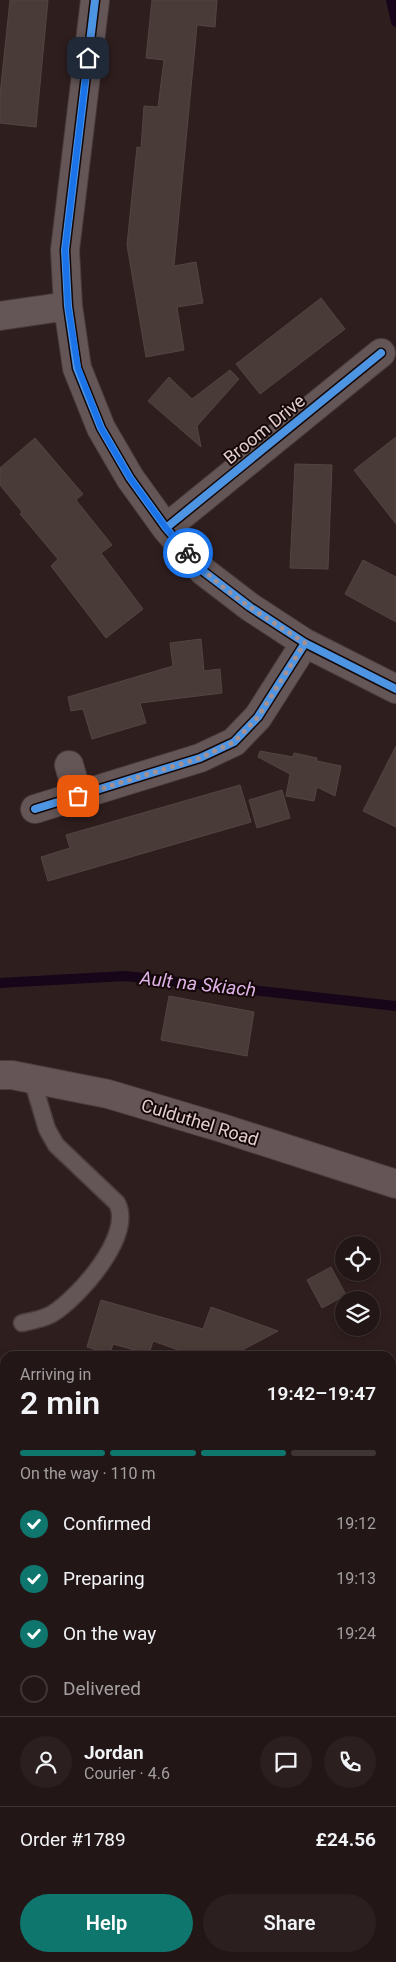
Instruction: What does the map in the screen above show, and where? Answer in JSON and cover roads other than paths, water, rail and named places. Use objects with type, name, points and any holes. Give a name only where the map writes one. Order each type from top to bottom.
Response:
[{"type":"main road","name":"Culduthel Road","points":[[0,1075],[32,1079],[108,1094],[222,1128],[396,1184]]},
{"type":"street","points":[[95,0],[65,250],[68,306],[78,368],[101,428],[130,478],[166,528],[203,571],[250,608],[305,643],[396,689]]},
{"type":"street","points":[[0,316],[68,306]]},
{"type":"street","name":"Broom Drive","points":[[166,528],[382,353]]},
{"type":"street","points":[[35,810],[200,758],[234,742],[258,717],[305,643]]},
{"type":"street","points":[[69,766],[78,796]]},
{"type":"lane","points":[[22,1322],[40,1319],[52,1314],[85,1286],[105,1259],[120,1222],[117,1203],[56,1145],[47,1129],[32,1079]]},
{"type":"waterway","points":[[391,0],[396,22]]},
{"type":"waterway","name":"Ault na Skiach","points":[[0,983],[125,976],[396,1006]]}]
